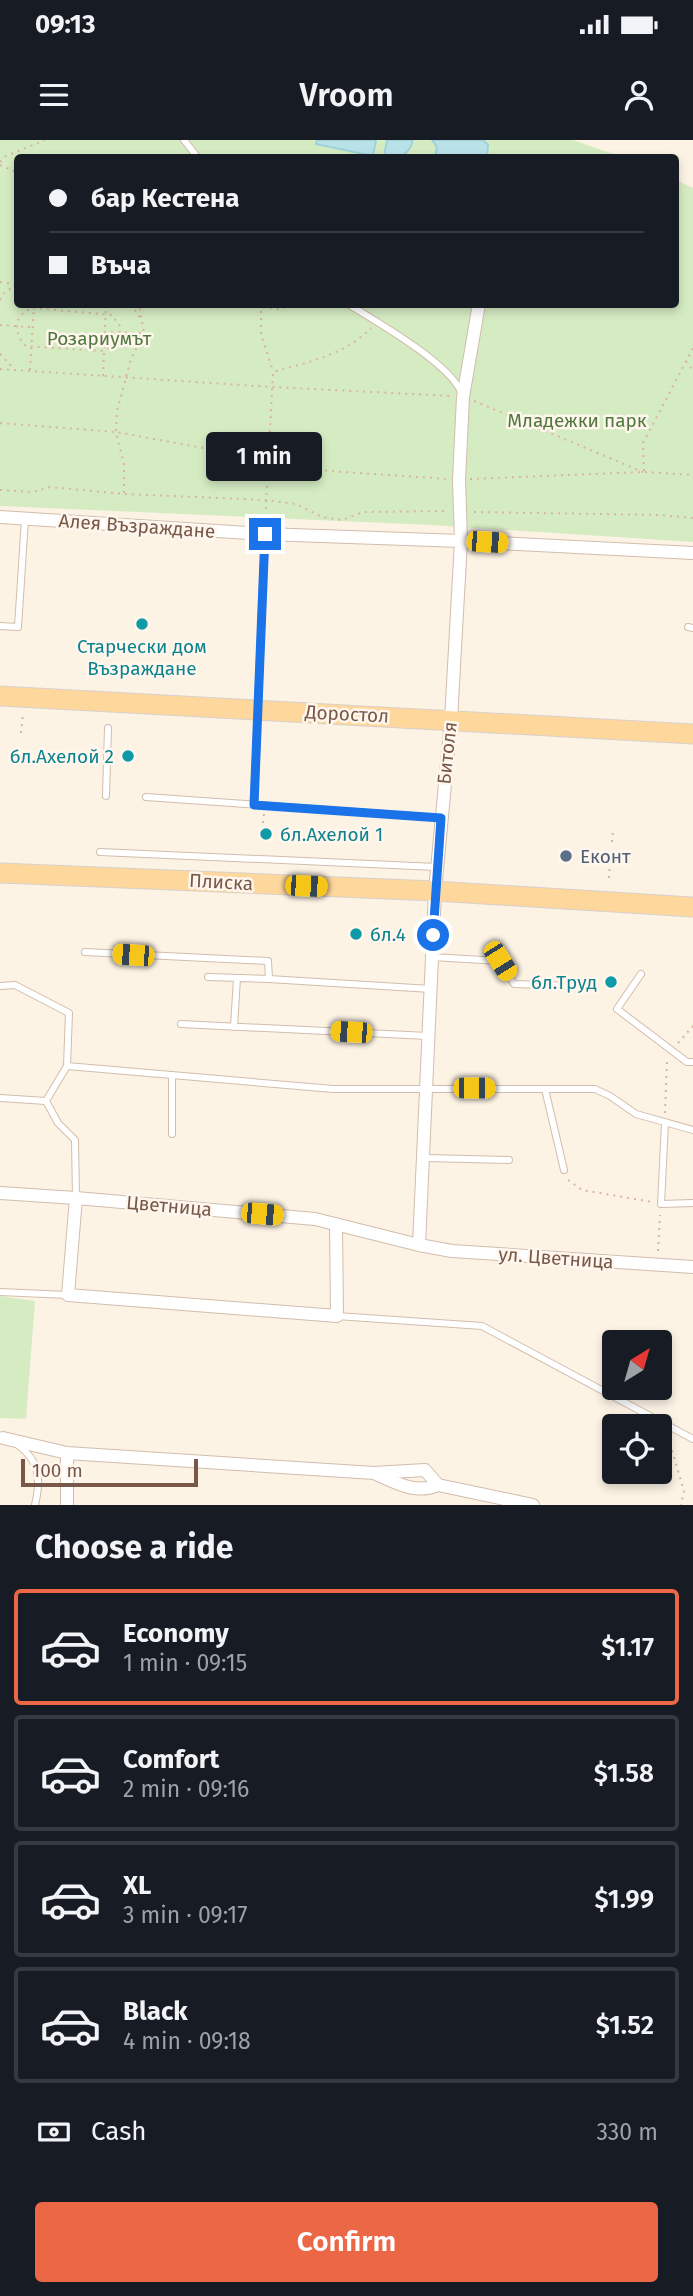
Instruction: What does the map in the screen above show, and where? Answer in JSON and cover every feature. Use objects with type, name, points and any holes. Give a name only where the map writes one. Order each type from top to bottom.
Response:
[{"type":"main road","name":"Доростол","points":[[0,696],[693,734]]},
{"type":"main road","name":"Плиска","points":[[0,873],[435,891],[693,906]]},
{"type":"street","name":"Битоля","points":[[419,1245],[435,891],[451,720],[461,541],[459,480],[463,397],[478,308]]},
{"type":"street","name":"Алея Възраждане","points":[[0,517],[265,534],[693,553]]},
{"type":"street","name":"Цветница","points":[[0,1193],[315,1219],[419,1245]]},
{"type":"street","points":[[76,1198],[68,1295],[337,1317],[336,1224]]},
{"type":"street","name":"ул. Цветница","points":[[419,1245],[452,1251],[693,1267]]},
{"type":"street","points":[[1,1438],[67,1453],[374,1472],[425,1470],[438,1485]]},
{"type":"street","points":[[67,1453],[67,1505]]},
{"type":"street","points":[[374,1472],[405,1486],[426,1490],[438,1485],[533,1505]]},
{"type":"lane","points":[[184,140],[195,154]]},
{"type":"lane","points":[[355,308],[378,322],[456,380],[463,397]]},
{"type":"lane","points":[[0,626],[18,627],[25,519]]},
{"type":"lane","points":[[254,805],[265,534]]},
{"type":"lane","points":[[106,796],[108,728]]},
{"type":"lane","points":[[146,797],[441,818]]},
{"type":"lane","points":[[100,852],[437,867]]},
{"type":"lane","points":[[85,952],[268,961],[269,979]]},
{"type":"lane","points":[[432,957],[500,961],[514,984],[572,986]]},
{"type":"lane","points":[[641,974],[617,1010],[687,1062],[693,1062]]},
{"type":"lane","points":[[208,977],[431,989]]},
{"type":"lane","points":[[234,1027],[237,978]]},
{"type":"lane","points":[[0,986],[15,985],[69,1013],[67,1066],[46,1101]]},
{"type":"lane","points":[[181,1024],[429,1036]]},
{"type":"lane","points":[[67,1066],[332,1089],[595,1089],[636,1114],[693,1130]]},
{"type":"lane","points":[[172,1075],[172,1134]]},
{"type":"lane","points":[[545,1089],[564,1170]]},
{"type":"lane","points":[[0,1098],[46,1101]]},
{"type":"lane","points":[[46,1101],[58,1123],[75,1140],[76,1198]]},
{"type":"lane","points":[[664,1123],[661,1204],[693,1203]]},
{"type":"lane","points":[[425,1158],[509,1160]]},
{"type":"lane","points":[[0,1292],[68,1295]]},
{"type":"lane","points":[[337,1317],[482,1326],[646,1414]]},
{"type":"lane","points":[[672,1428],[693,1439]]},
{"type":"lane","points":[[1,1438],[20,1446],[36,1463],[39,1474],[36,1505]]},
{"type":"path","points":[[0,164],[6,156],[45,140]]},
{"type":"path","points":[[0,300],[5,292],[14,286]]},
{"type":"path","points":[[31,308],[20,315],[16,327],[22,342],[30,348],[103,351],[115,346],[120,326],[112,315],[54,308]]},
{"type":"path","points":[[30,370],[34,308]]},
{"type":"path","points":[[103,376],[106,308]]},
{"type":"path","points":[[134,308],[141,320]]},
{"type":"path","points":[[124,494],[124,464],[116,432],[117,411],[131,359],[144,333],[140,308]]},
{"type":"path","points":[[261,308],[261,334],[273,372],[265,534]]},
{"type":"path","points":[[273,372],[328,356],[359,340],[378,322]]},
{"type":"path","points":[[0,325],[31,327]]},
{"type":"path","points":[[104,332],[144,333]]},
{"type":"path","points":[[644,472],[643,443],[693,348]]},
{"type":"path","points":[[0,354],[14,370]]},
{"type":"path","points":[[686,360],[693,371]]},
{"type":"path","points":[[0,369],[463,397],[644,472]]},
{"type":"path","points":[[0,423],[116,432],[329,471],[459,480],[644,472],[693,475]]},
{"type":"path","points":[[0,489],[33,492],[50,487],[124,494],[266,500],[296,504],[322,517],[342,520],[363,512],[659,515],[693,518]]},
{"type":"path","points":[[21,733],[25,698]]},
{"type":"path","points":[[612,842],[613,831]]},
{"type":"path","points":[[609,878],[610,862]]},
{"type":"path","points":[[677,1044],[693,1026]]},
{"type":"path","points":[[664,1123],[668,1057]]},
{"type":"path","points":[[564,1170],[569,1182],[582,1190],[661,1204],[658,1265]]},
{"type":"path","points":[[672,1452],[684,1490],[681,1505]]},
{"type":"green space","name":"Младежки парк","points":[[0,140],[573,140],[613,154],[14,154],[14,308],[679,308],[679,181],[693,188],[693,542],[431,525],[0,506]]},
{"type":"green space","points":[[0,1296],[35,1301],[26,1419],[0,1418]]},
{"type":"water","points":[[317,140],[376,140],[373,154],[316,144]]},
{"type":"water","points":[[387,140],[413,140],[404,154],[385,154]]},
{"type":"water","points":[[432,140],[483,140],[488,145],[487,154],[436,154],[437,147]]},
{"type":"place","name":"Старчески дом Възраждане","points":[[142,624]]},
{"type":"place","name":"бл.Ахелой 2","points":[[128,756]]},
{"type":"place","name":"бл.Ахелой 1","points":[[266,834]]},
{"type":"place","name":"Еконт","points":[[566,856]]},
{"type":"place","name":"бл.4","points":[[356,934]]},
{"type":"place","name":"бл.Труд","points":[[611,982]]},
{"type":"route","points":[[265,534],[254,805],[441,818],[433,935]]},
{"type":"park label","name":"Розариумът","points":[[99,338]]}]
